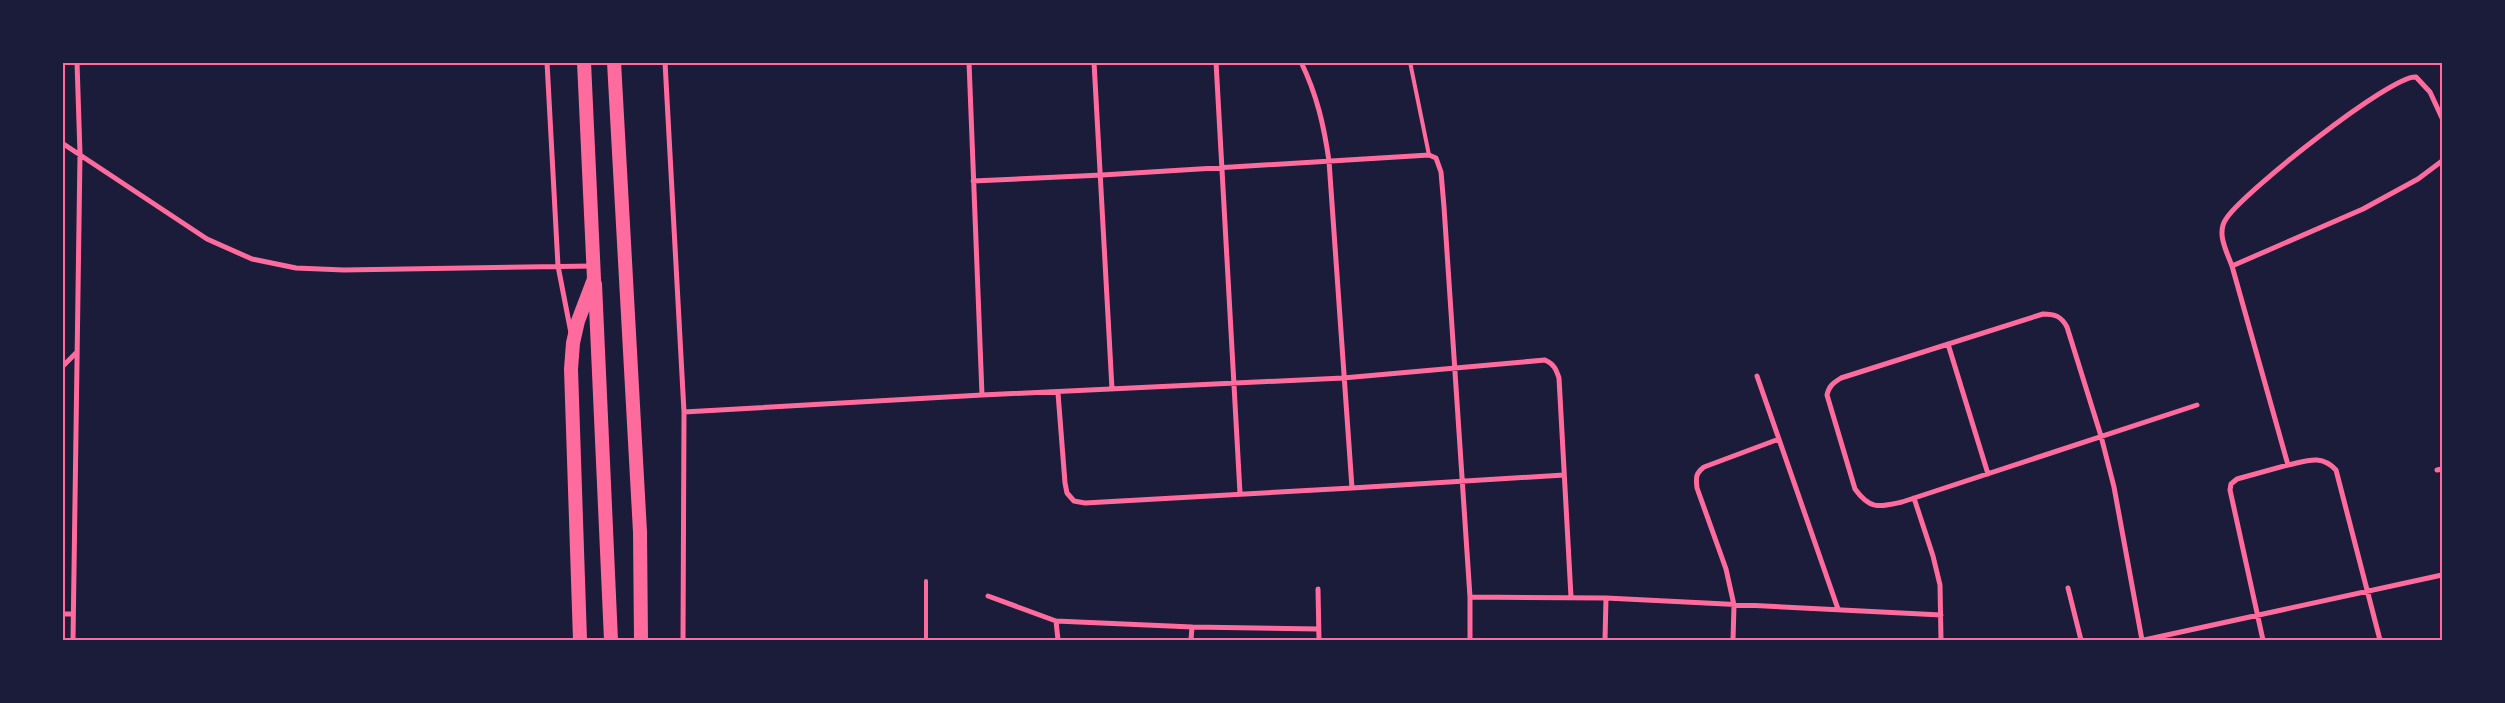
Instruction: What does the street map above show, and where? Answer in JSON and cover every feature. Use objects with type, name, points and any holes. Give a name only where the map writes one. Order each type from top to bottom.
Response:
[{"type":"highway","points":[[584,62],[611,640]]},
{"type":"highway","points":[[614,62],[640,532],[641,640]]},
{"type":"highway","points":[[580,640],[571,401],[573,343],[578,321],[594,273]]},
{"type":"street","points":[[73,640],[80,154],[77,62]]},
{"type":"street","points":[[547,62],[558,266],[573,343]]},
{"type":"street","points":[[665,62],[684,412],[684,640]]},
{"type":"street","points":[[968,62],[982,395]]},
{"type":"street","points":[[1094,62],[1102,175],[1112,389]]},
{"type":"street","points":[[1216,62],[1240,493]]},
{"type":"street","points":[[1301,62],[1317,98],[1329,161],[1352,488]]},
{"type":"street","points":[[2288,464],[2222,236],[2226,218],[2282,165],[2334,125],[2397,82],[2412,76],[2416,77],[2430,92],[2442,118]]},
{"type":"street","points":[[62,143],[207,239],[252,259],[296,268],[344,270],[558,266],[594,273]]},
{"type":"street","points":[[973,180],[1102,175],[1429,155],[1436,158],[1441,172],[1456,368],[1470,597],[1470,640]]},
{"type":"street","points":[[2232,266],[2363,209],[2418,179],[2442,161]]},
{"type":"street","points":[[2197,406],[2101,436],[1914,498],[1880,507],[1864,502],[1855,489],[1827,395],[1832,383],[1841,378],[2043,314],[2054,314],[2062,319],[2067,326],[2101,436],[2114,488],[2143,640],[2368,593],[2442,575]]},
{"type":"street","points":[[1948,344],[1988,474]]},
{"type":"street","points":[[62,367],[77,353]]},
{"type":"street","points":[[684,412],[982,395],[1058,393],[1343,378],[1545,360],[1552,363],[1559,378],[1571,597]]},
{"type":"street","points":[[1757,376],[1838,609]]},
{"type":"street","points":[[1058,393],[1065,483],[1068,493],[1074,501],[1085,503],[1564,475]]},
{"type":"street","points":[[1734,640],[1734,605],[1726,569],[1697,488],[1696,478],[1698,472],[1704,467],[1779,439]]},
{"type":"street","points":[[2262,640],[2230,490],[2231,484],[2237,478],[2318,458],[2329,463],[2336,470],[2380,640]]},
{"type":"street","points":[[1914,498],[1933,556],[1940,585],[1941,640]]},
{"type":"street","points":[[2068,588],[2081,640]]},
{"type":"street","points":[[1318,589],[1319,640]]},
{"type":"street","points":[[988,596],[1056,621],[1192,627],[1318,629]]},
{"type":"street","points":[[1470,597],[1606,598],[1942,615]]},
{"type":"street","points":[[1605,640],[1606,598]]},
{"type":"street","points":[[62,614],[73,614]]},
{"type":"street","points":[[1056,621],[1058,640]]},
{"type":"street","points":[[1192,627],[1192,640]]},
{"type":"lane","points":[[1410,62],[1429,155]]},
{"type":"lane","points":[[926,581],[926,640]]}]
